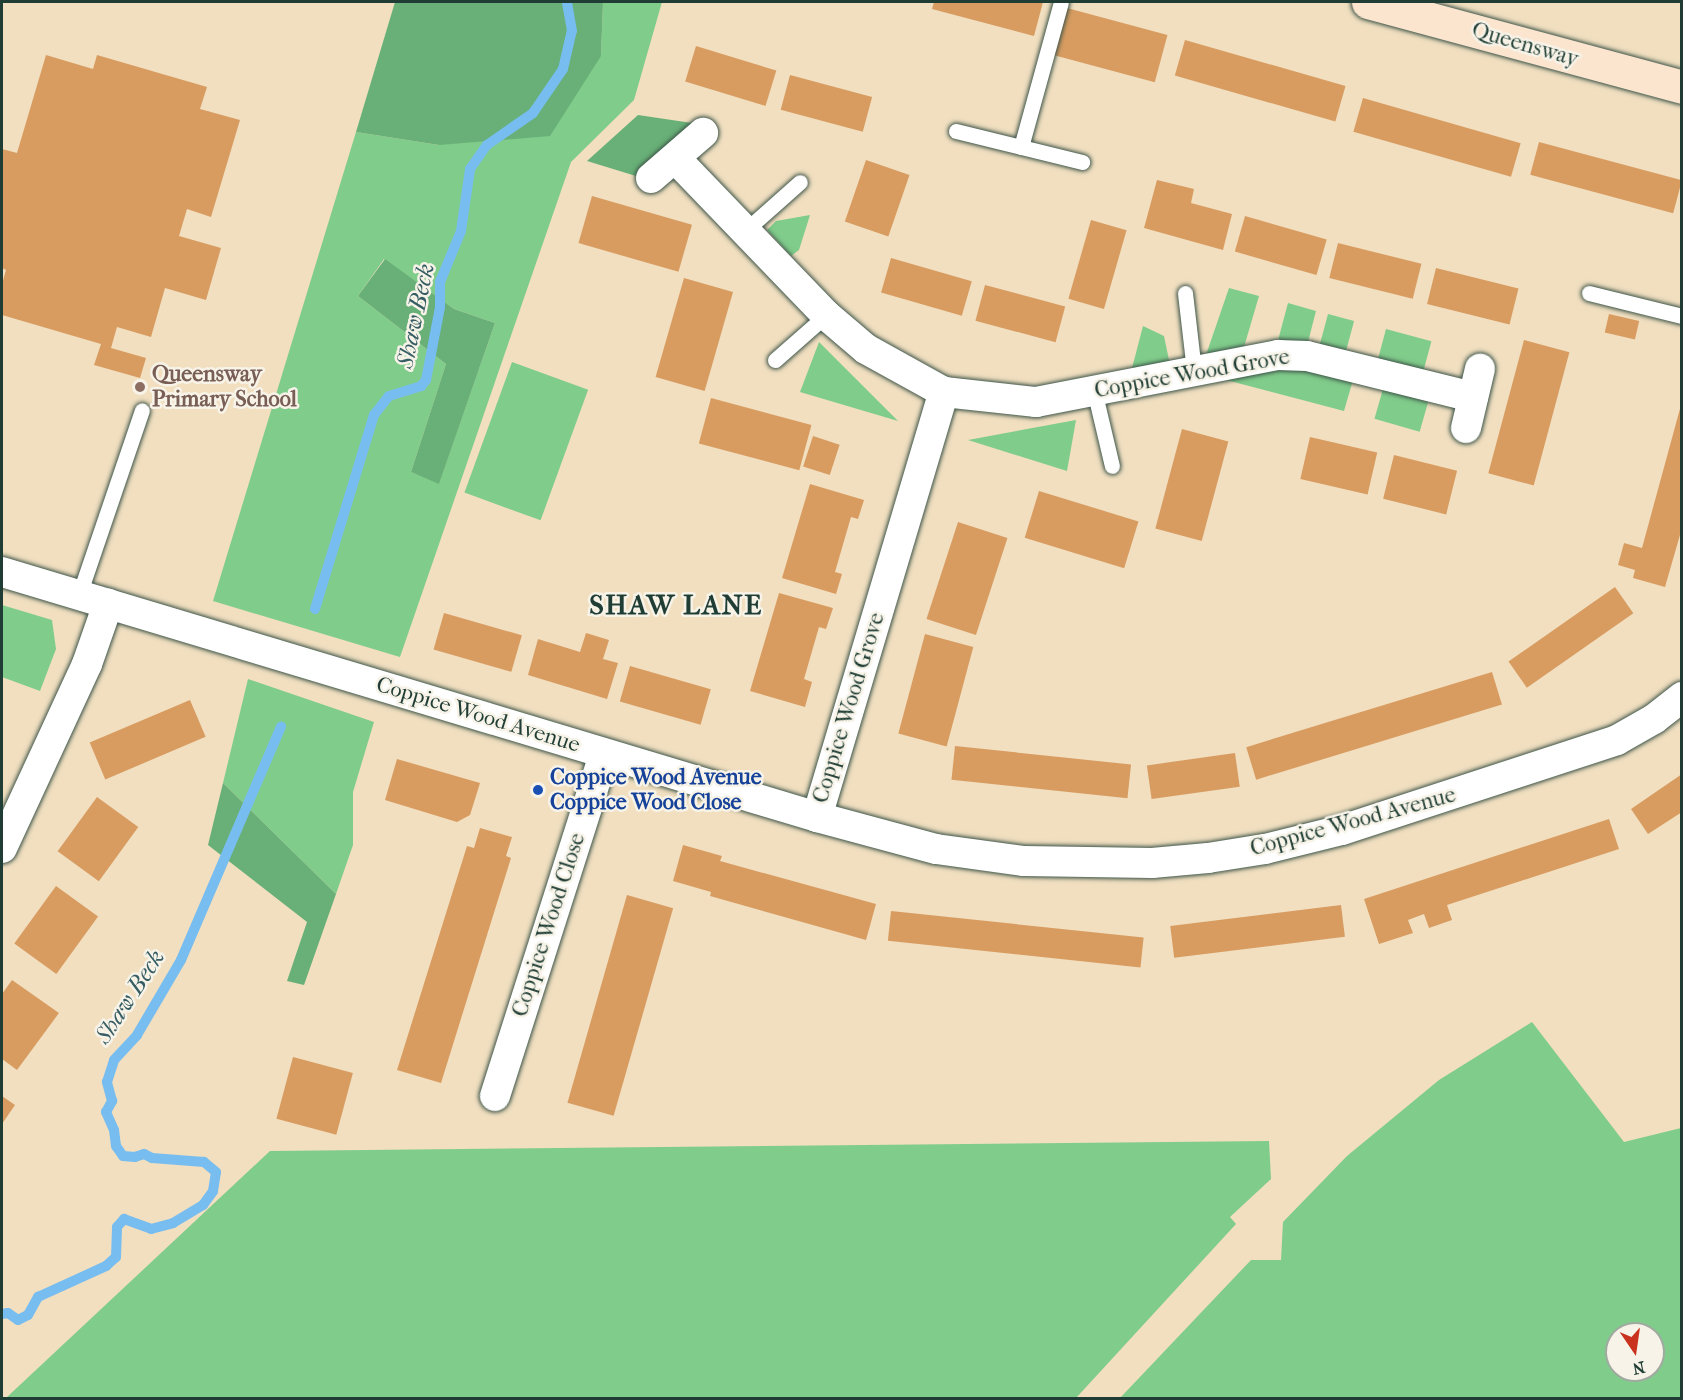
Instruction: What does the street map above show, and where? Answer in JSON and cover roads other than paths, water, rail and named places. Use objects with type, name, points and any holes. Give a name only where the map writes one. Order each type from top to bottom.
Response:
[{"type":"street","name":"Queensway","points":[[1368,2],[1682,87]]},
{"type":"street","points":[[651,178],[703,133]]},
{"type":"street","name":"Coppice Wood Grove","points":[[675,158],[826,315],[866,349],[944,392],[1036,402],[1278,355],[1307,356],[1473,397]]},
{"type":"street","points":[[1466,428],[1480,369]]},
{"type":"street","name":"Coppice Wood Grove","points":[[816,817],[944,392]]},
{"type":"street","name":"Coppice Wood Avenue","points":[[2,572],[816,817],[936,849],[1024,861],[1152,863],[1208,858],[1265,849],[1342,830],[1617,740],[1654,719],[1682,697]]},
{"type":"street","points":[[2,848],[87,664],[108,604]]},
{"type":"street","name":"Coppice Wood Close","points":[[495,1096],[604,754]]},
{"type":"lane","points":[[1021,147],[1061,2]]},
{"type":"lane","points":[[956,131],[1082,162]]},
{"type":"lane","points":[[746,230],[800,182]]},
{"type":"lane","points":[[1185,293],[1194,371]]},
{"type":"lane","points":[[1589,293],[1682,316]]},
{"type":"lane","points":[[775,360],[826,315]]},
{"type":"lane","points":[[1094,390],[1112,466]]},
{"type":"lane","points":[[79,595],[142,410]]},
{"type":"waterway","name":"Shaw Beck","points":[[315,609],[374,415],[389,396],[421,386],[426,380],[440,307],[440,282],[461,231],[470,169],[487,145],[533,113],[563,69],[572,31],[567,2]]},
{"type":"waterway","name":"Shaw Beck","points":[[2,1314],[8,1313],[18,1320],[28,1315],[38,1297],[106,1266],[116,1257],[117,1227],[124,1219],[151,1229],[173,1223],[203,1205],[213,1191],[216,1172],[204,1162],[152,1158],[144,1154],[135,1157],[123,1156],[116,1146],[114,1130],[106,1112],[112,1101],[107,1082],[114,1060],[137,1035],[181,960],[281,727]]},
{"type":"place","name":"Queensway Primary School","points":[[140,387]]},
{"type":"place","name":"Coppice Wood Avenue Coppice Wood Close","points":[[538,790]]},
{"type":"district","name":"SHAW LANE","points":[[676,605]]}]
